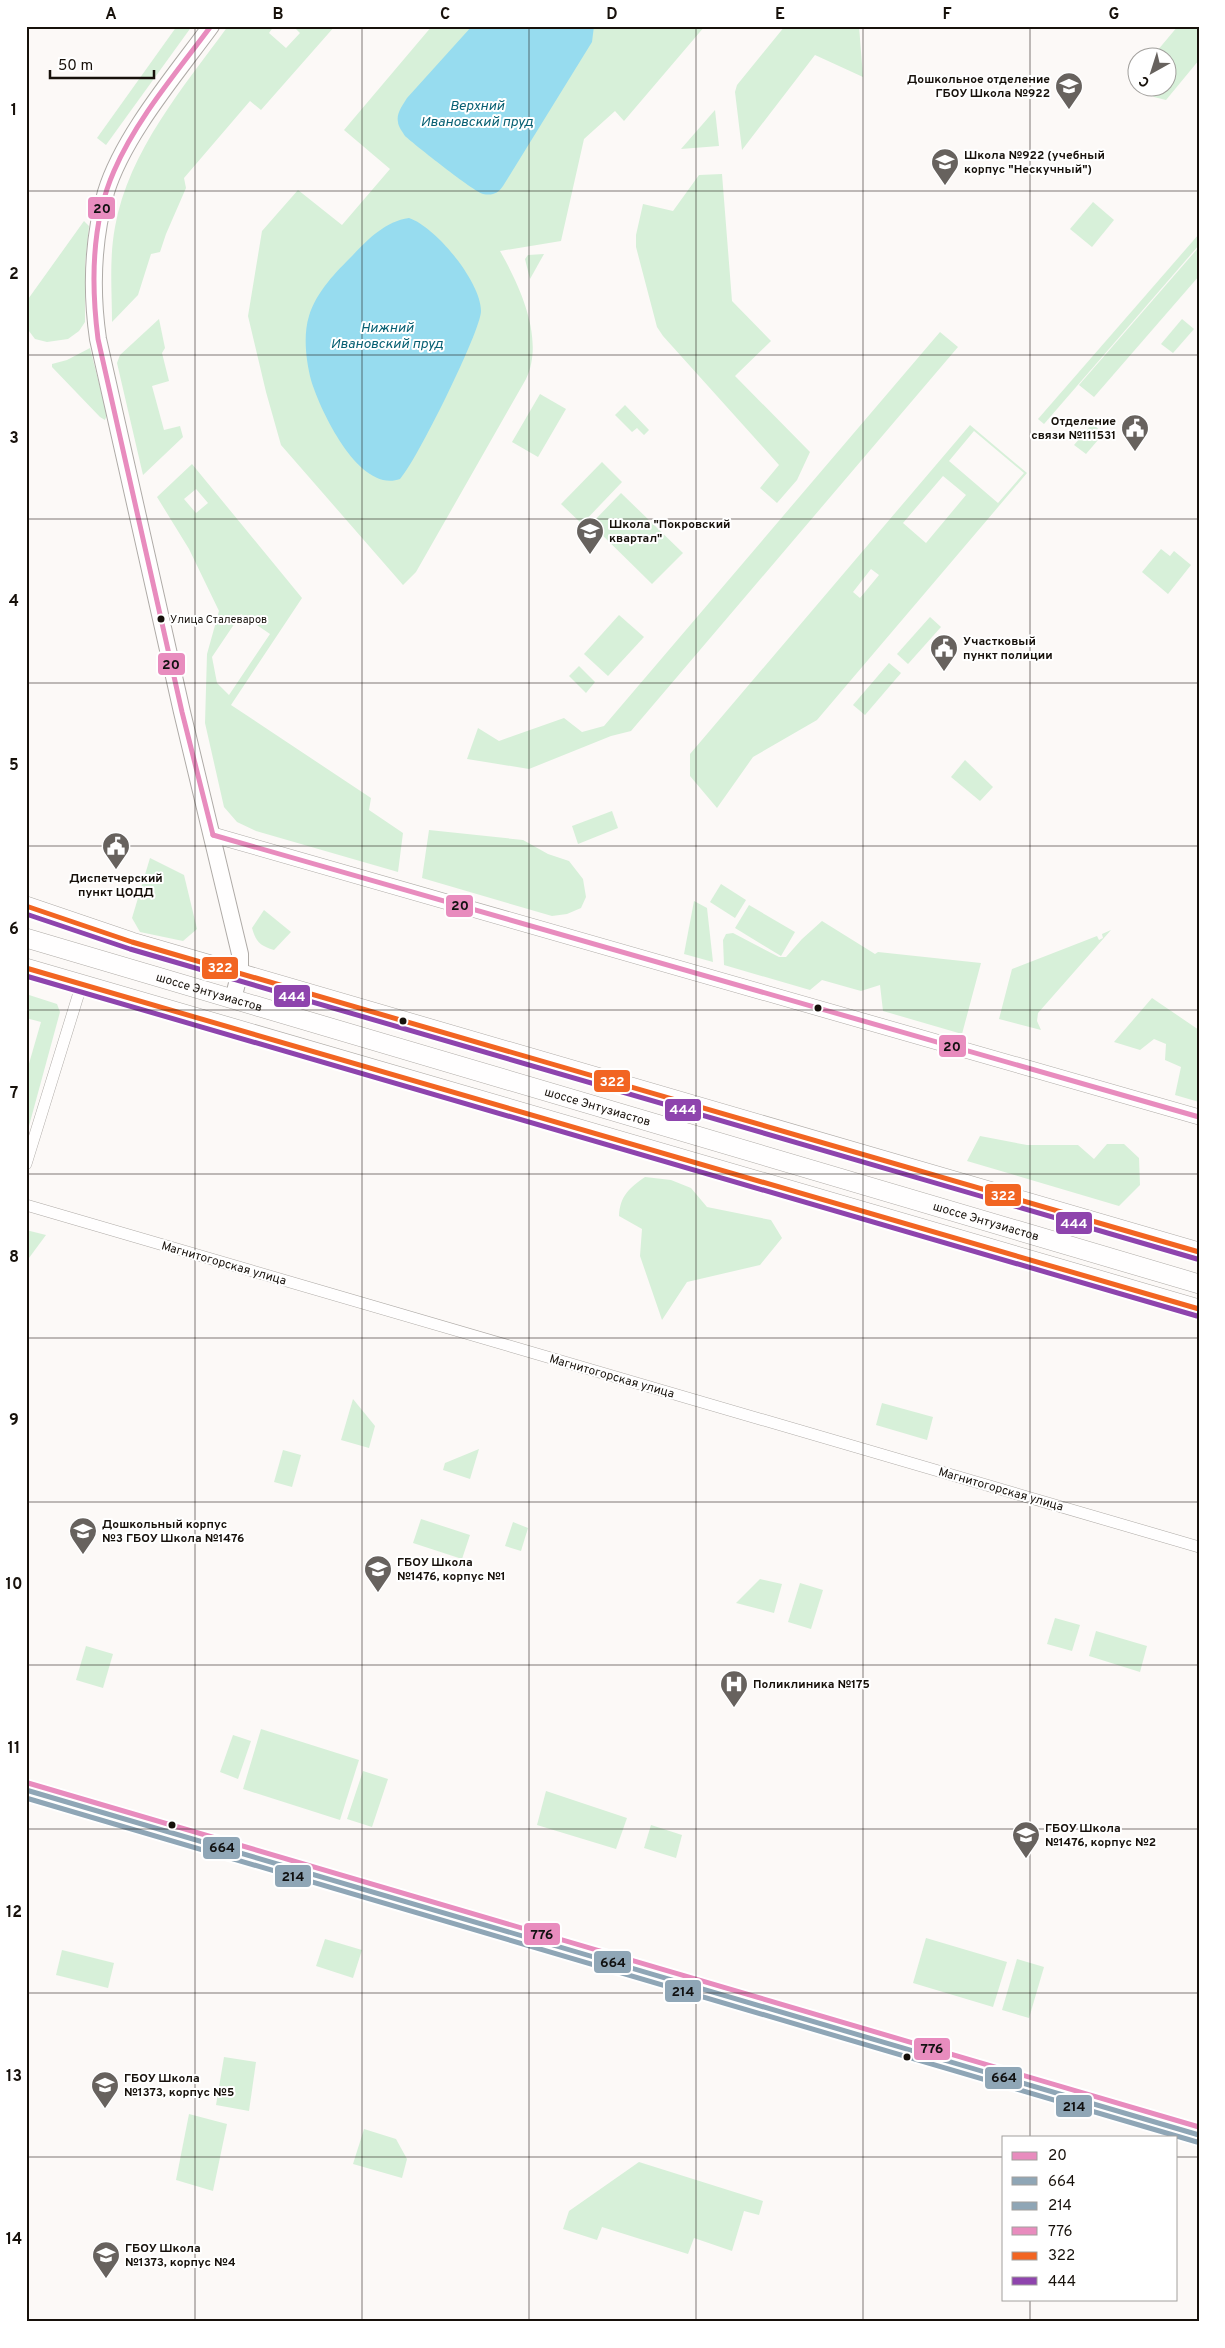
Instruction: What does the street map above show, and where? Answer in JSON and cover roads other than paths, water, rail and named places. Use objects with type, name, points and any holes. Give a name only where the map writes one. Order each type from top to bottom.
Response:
[{"type":"main road","points":[[211,26],[137,130],[115,171],[107,191],[100,219],[94,296],[98,339],[180,703],[240,954],[240,972],[233,999]]},
{"type":"main road","points":[[26,906],[132,942],[1199,1252]]},
{"type":"main road","name":"шоссе Энтузиастов","points":[[26,938],[1199,1284]]},
{"type":"main road","points":[[26,968],[1199,1309]]},
{"type":"street","points":[[213,835],[1199,1117]]},
{"type":"street","points":[[26,1164],[82,983]]},
{"type":"street","name":"Магнитогорская улица","points":[[26,1205],[1199,1547]]},
{"type":"street","points":[[26,1790],[1199,2135]]},
{"type":"water","name":"Верхний Ивановский пруд","points":[[472,26],[594,26],[592,42],[503,186],[497,192],[490,195],[477,191],[444,167],[405,136],[398,124],[400,109],[407,98]]},
{"type":"water","name":"Нижний Ивановский пруд","points":[[409,218],[432,232],[455,257],[474,286],[481,311],[459,369],[419,449],[400,479],[385,480],[370,474],[356,462],[332,428],[311,380],[307,356],[306,331],[312,307],[333,275],[378,232],[393,223]]},
{"type":"place","name":"Дошкольное отделение ГБОУ Школа №922","points":[[1069,110]]},
{"type":"place","name":"Школа №922 (учебный корпус \"Нескучный\")","points":[[945,186]]},
{"type":"place","name":"Отделение связи №111531","points":[[1135,452]]},
{"type":"place","name":"Школа \"Покровский квартал\"","points":[[590,555]]},
{"type":"place","name":"Улица Сталеваров","points":[[161,619]]},
{"type":"place","name":"Участковый пункт полиции","points":[[944,672]]},
{"type":"place","name":"Диспетчерский пункт ЦОДД","points":[[116,870]]},
{"type":"place","name":"Дошкольный корпус №3 ГБОУ Школа №1476","points":[[83,1555]]},
{"type":"place","name":"ГБОУ Школа №1476, корпус №1","points":[[378,1593]]},
{"type":"place","name":"Поликлиника №175","points":[[734,1708]]},
{"type":"place","name":"ГБОУ Школа №1476, корпус №2","points":[[1026,1859]]},
{"type":"place","name":"ГБОУ Школа №1373, корпус №5","points":[[105,2109]]},
{"type":"place","name":"ГБОУ Школа №1373, корпус №4","points":[[106,2279]]}]
